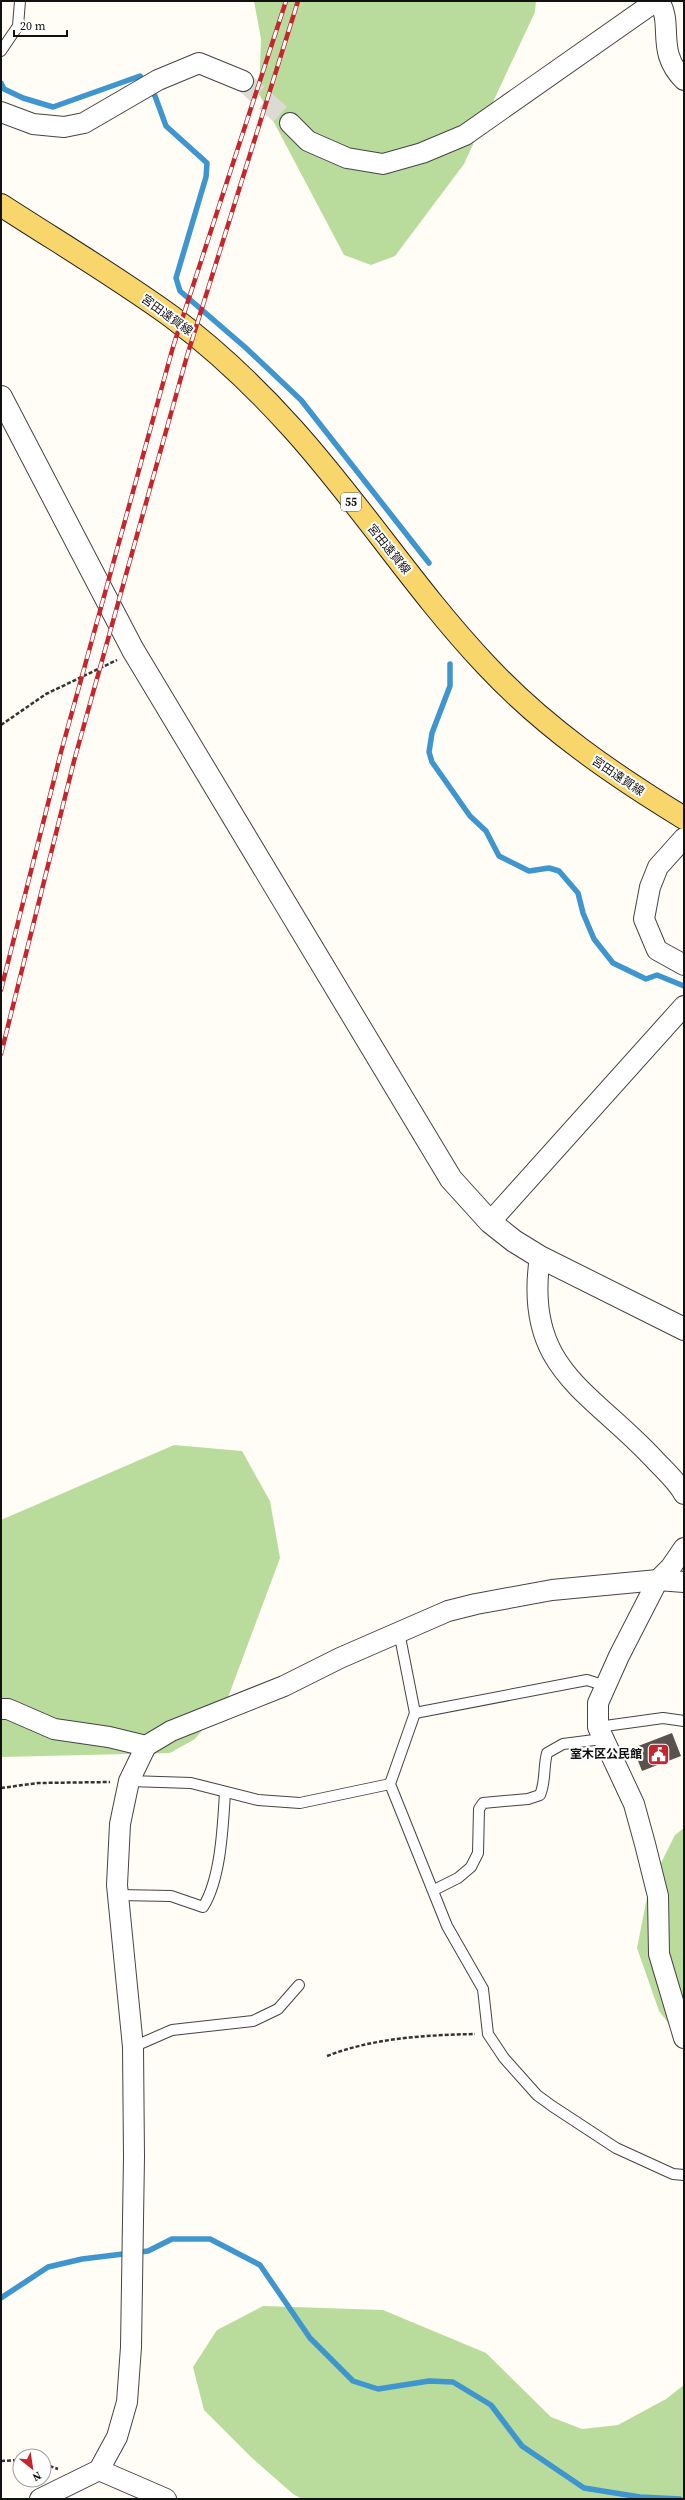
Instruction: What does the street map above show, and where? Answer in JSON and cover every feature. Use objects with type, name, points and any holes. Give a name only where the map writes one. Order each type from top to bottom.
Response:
[{"type":"main road","name":"宮田遠賀線","points":[[1,205],[172,317],[216,352],[292,428],[455,631],[486,666],[533,712],[585,754],[684,818]]},
{"type":"street","points":[[290,123],[308,141],[347,158],[383,164],[422,153],[465,135],[657,1],[664,8],[667,55],[677,73],[684,80]]},
{"type":"street","points":[[1,112],[33,124],[64,127],[84,124],[158,80],[199,63],[243,81]]},
{"type":"street","points":[[1,397],[133,650],[432,1150],[451,1179],[490,1222],[540,1257],[684,1329]]},
{"type":"street","points":[[684,838],[658,867],[650,887],[644,919],[656,950],[684,965]]},
{"type":"street","points":[[490,1222],[684,1006]]},
{"type":"street","points":[[540,1257],[536,1282],[537,1307],[549,1346],[563,1373],[589,1400],[645,1449],[684,1494]]},
{"type":"street","points":[[684,1548],[671,1567],[658,1580],[598,1703],[600,1733],[634,1804],[645,1844],[658,1896],[659,1954],[684,2038]]},
{"type":"street","points":[[40,2499],[99,2470],[117,2437],[127,2402],[132,2347],[134,2157],[132,2047],[119,1895],[120,1824],[129,1781],[146,1746],[171,1731],[284,1686],[448,1611],[476,1604],[552,1590],[658,1580],[684,1582]]},
{"type":"street","points":[[1,1709],[8,1709],[54,1729],[110,1737],[146,1746]]},
{"type":"street","points":[[99,2470],[166,2499]]},
{"type":"lane","points":[[1,51],[18,26],[20,1]]},
{"type":"lane","points":[[397,1634],[401,1642],[415,1713],[390,1784],[417,1855],[434,1890],[447,1926],[483,1989],[488,2034],[504,2058],[537,2095],[552,2106],[616,2148],[673,2174],[684,2175]]},
{"type":"lane","points":[[415,1713],[587,1680],[606,1686]]},
{"type":"lane","points":[[434,1890],[458,1878],[470,1867],[478,1853],[479,1810],[483,1803],[528,1799],[540,1795],[544,1785],[543,1767],[547,1753],[563,1744],[600,1733],[663,1718],[684,1721]]},
{"type":"lane","points":[[129,1781],[191,1783],[258,1800],[300,1803],[390,1784]]},
{"type":"lane","points":[[119,1895],[171,1896],[204,1907],[210,1897],[216,1864],[225,1792]]},
{"type":"lane","points":[[132,2047],[172,2030],[253,2021],[278,2009],[300,1985]]},
{"type":"path","points":[[1,725],[46,694],[133,650]]},
{"type":"path","points":[[1,1788],[38,1783],[129,1781]]},
{"type":"path","points":[[327,2056],[351,2047],[441,2035],[488,2034]]},
{"type":"path","points":[[1,2461],[12,2460]]},
{"type":"green space","points":[[254,1],[536,1],[535,12],[464,164],[395,256],[371,265],[344,255],[259,94],[261,39]]},
{"type":"green space","points":[[174,1445],[242,1451],[270,1501],[280,1558],[227,1700],[195,1739],[170,1753],[1,1757],[1,1520]]},
{"type":"green space","points":[[684,1828],[684,2043],[659,2011],[637,1948],[649,1887],[675,1835]]},
{"type":"green space","points":[[263,2306],[383,2310],[486,2353],[551,2417],[582,2429],[618,2425],[666,2399],[684,2385],[684,2499],[302,2499],[293,2494],[252,2458],[204,2410],[193,2367],[217,2330]]},
{"type":"building","points":[[672,1733],[681,1756],[642,1771],[633,1748]]},
{"type":"waterway","points":[[1,83],[4,89],[23,98],[53,107],[140,76],[155,96],[166,126],[207,163],[206,177],[176,278],[180,291],[246,348],[301,400],[429,563]]},
{"type":"waterway","points":[[450,664],[450,686],[432,733],[429,752],[432,762],[470,816],[486,831],[499,856],[529,871],[549,868],[559,871],[578,893],[583,913],[594,939],[613,963],[646,979],[657,975],[684,986]]},
{"type":"waterway","points":[[1,2298],[48,2267],[82,2259],[148,2251],[172,2239],[210,2239],[260,2265],[310,2338],[353,2381],[378,2389],[429,2381],[453,2382],[491,2405],[522,2446],[584,2488],[640,2497],[680,2499]]},
{"type":"tunnel","points":[[243,81],[290,123]]},
{"type":"railway","points":[[1,990],[61,752],[173,347],[286,1]]},
{"type":"railway","points":[[1,1054],[74,761],[187,356],[298,1]]},
{"type":"place","name":"室木区公民館","points":[[658,1754]]}]
